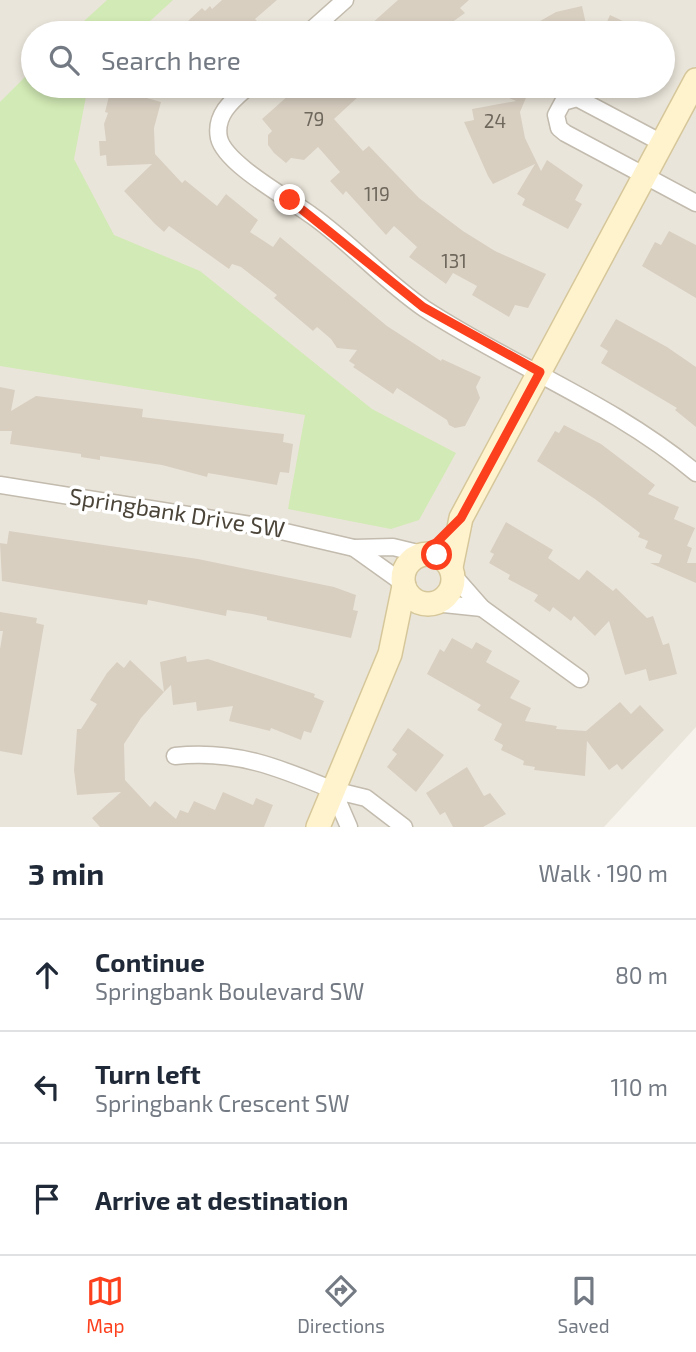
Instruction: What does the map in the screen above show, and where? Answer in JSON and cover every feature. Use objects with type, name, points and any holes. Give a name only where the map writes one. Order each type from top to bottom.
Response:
[{"type":"street","points":[[321,21],[345,0]]},
{"type":"street","points":[[318,827],[390,654],[407,563],[424,553],[461,518],[696,80]]},
{"type":"street","points":[[237,98],[222,114],[219,136],[228,156],[316,219],[376,272],[423,307],[618,415],[696,473]]},
{"type":"street","points":[[662,143],[584,101],[569,99],[558,107],[556,122],[565,134],[696,203]]},
{"type":"street","name":"Springbank Drive SW","points":[[0,485],[264,527],[354,548],[393,547],[424,553]]},
{"type":"street","points":[[390,654],[433,604],[451,589],[461,518]]},
{"type":"street","name":"Springbank Drive SW","points":[[354,548],[403,584]]},
{"type":"street","points":[[424,553],[442,558],[482,608],[580,679]]},
{"type":"street","points":[[403,584],[417,602],[460,603],[482,608]]},
{"type":"street","points":[[175,757],[209,753],[247,758],[334,790],[366,798],[404,827]]},
{"type":"street","points":[[334,790],[349,827]]},
{"type":"shaded area","points":[[0,0],[696,0],[696,727],[604,827],[0,827]]},
{"type":"green space","points":[[107,0],[173,0],[150,21],[84,21]]},
{"type":"green space","points":[[21,81],[21,98],[86,98],[74,159],[114,235],[200,271],[372,409],[456,453],[419,520],[391,529],[288,509],[305,415],[0,366],[0,102]]},
{"type":"building","points":[[222,0],[277,0],[255,19],[257,21],[188,21],[202,8],[205,11],[210,6],[212,9]]},
{"type":"building","points":[[398,0],[469,0],[460,8],[465,13],[454,21],[374,21]]},
{"type":"building","points":[[582,6],[585,21],[540,21],[556,12]]},
{"type":"building","points":[[610,15],[623,21],[607,21]]},
{"type":"building","points":[[108,98],[147,98],[161,102],[154,128],[155,154],[182,183],[185,180],[217,206],[226,194],[258,220],[250,232],[273,247],[280,237],[387,326],[441,361],[442,359],[481,377],[476,387],[480,398],[465,426],[455,428],[449,425],[447,420],[397,388],[393,394],[353,367],[355,365],[349,361],[357,350],[337,348],[317,327],[313,331],[274,298],[277,295],[241,267],[232,264],[229,269],[169,226],[164,232],[124,191],[152,164],[107,166],[106,155],[100,156],[99,141],[106,141],[104,124],[108,113],[105,112]]},
{"type":"building","points":[[286,98],[357,98],[334,119],[363,151],[369,146],[419,198],[463,231],[495,251],[546,274],[528,308],[515,305],[509,317],[472,295],[477,286],[453,273],[446,284],[409,257],[417,247],[394,226],[386,235],[346,191],[343,195],[330,181],[340,172],[318,147],[304,160],[291,158],[286,163],[274,153],[268,145],[268,135],[272,131],[262,119]]},
{"type":"building","points":[[509,98],[526,98],[520,112],[525,138],[541,171],[547,160],[583,185],[575,200],[582,204],[568,229],[522,205],[525,199],[517,194],[535,164],[493,184],[464,122],[474,120],[472,109],[516,101]]},
{"type":"building","points":[[669,231],[696,245],[696,298],[642,266],[655,242],[661,245]]},
{"type":"building","points":[[616,319],[667,347],[696,367],[696,427],[675,410],[677,408],[601,363],[608,351],[600,346]]},
{"type":"building","points":[[0,387],[15,390],[11,411],[36,396],[143,409],[142,417],[284,434],[283,442],[293,444],[289,473],[280,472],[277,485],[208,473],[207,477],[162,465],[100,456],[100,460],[81,457],[81,454],[10,444],[12,431],[0,431]]},
{"type":"building","points":[[564,425],[601,444],[655,485],[648,494],[679,507],[674,519],[695,528],[687,546],[692,548],[687,563],[696,563],[696,583],[650,563],[659,563],[662,555],[645,548],[648,541],[638,537],[640,533],[537,461],[555,431],[559,433]]},
{"type":"building","points":[[506,522],[553,550],[548,558],[579,580],[587,570],[613,591],[616,588],[647,618],[653,616],[663,645],[669,643],[677,674],[649,681],[646,669],[625,675],[609,621],[595,636],[574,616],[571,621],[553,607],[550,612],[534,601],[538,595],[508,579],[510,575],[489,563],[494,554],[490,552]]},
{"type":"building","points":[[9,531],[198,559],[334,587],[356,595],[353,610],[358,611],[351,638],[267,620],[267,617],[252,614],[227,610],[226,616],[148,600],[147,605],[2,581],[0,543],[7,544]]},
{"type":"building","points":[[0,612],[37,618],[36,623],[44,625],[22,755],[0,751],[0,649],[3,631],[0,631]]},
{"type":"building","points":[[452,638],[472,649],[476,642],[492,651],[486,662],[520,681],[510,698],[531,708],[525,721],[557,726],[556,729],[586,731],[620,702],[631,714],[640,705],[664,730],[622,770],[617,764],[609,770],[587,741],[585,776],[534,770],[535,767],[523,765],[524,761],[501,750],[503,745],[494,740],[502,724],[477,710],[481,705],[427,674],[440,649],[444,652]]},
{"type":"building","points":[[186,656],[187,662],[208,659],[315,694],[314,697],[324,701],[311,733],[304,731],[301,740],[271,728],[270,731],[229,721],[233,706],[197,711],[196,702],[173,705],[171,685],[164,692],[160,662]]},
{"type":"building","points":[[130,660],[164,692],[141,718],[124,744],[125,780],[150,807],[155,801],[176,819],[180,810],[188,813],[194,801],[215,810],[223,792],[253,805],[256,798],[273,805],[264,827],[100,827],[92,818],[121,792],[77,795],[74,770],[77,729],[81,729],[97,704],[90,700],[107,673],[117,662],[124,668]]},
{"type":"building","points":[[408,728],[444,755],[416,792],[387,767],[397,754],[392,750]]},
{"type":"building","points":[[467,767],[484,796],[490,793],[506,814],[483,827],[453,827],[445,812],[440,815],[426,793]]},
{"type":"route","points":[[290,200],[316,219],[376,272],[423,307],[540,372],[461,518],[426,553],[437,555]]}]
